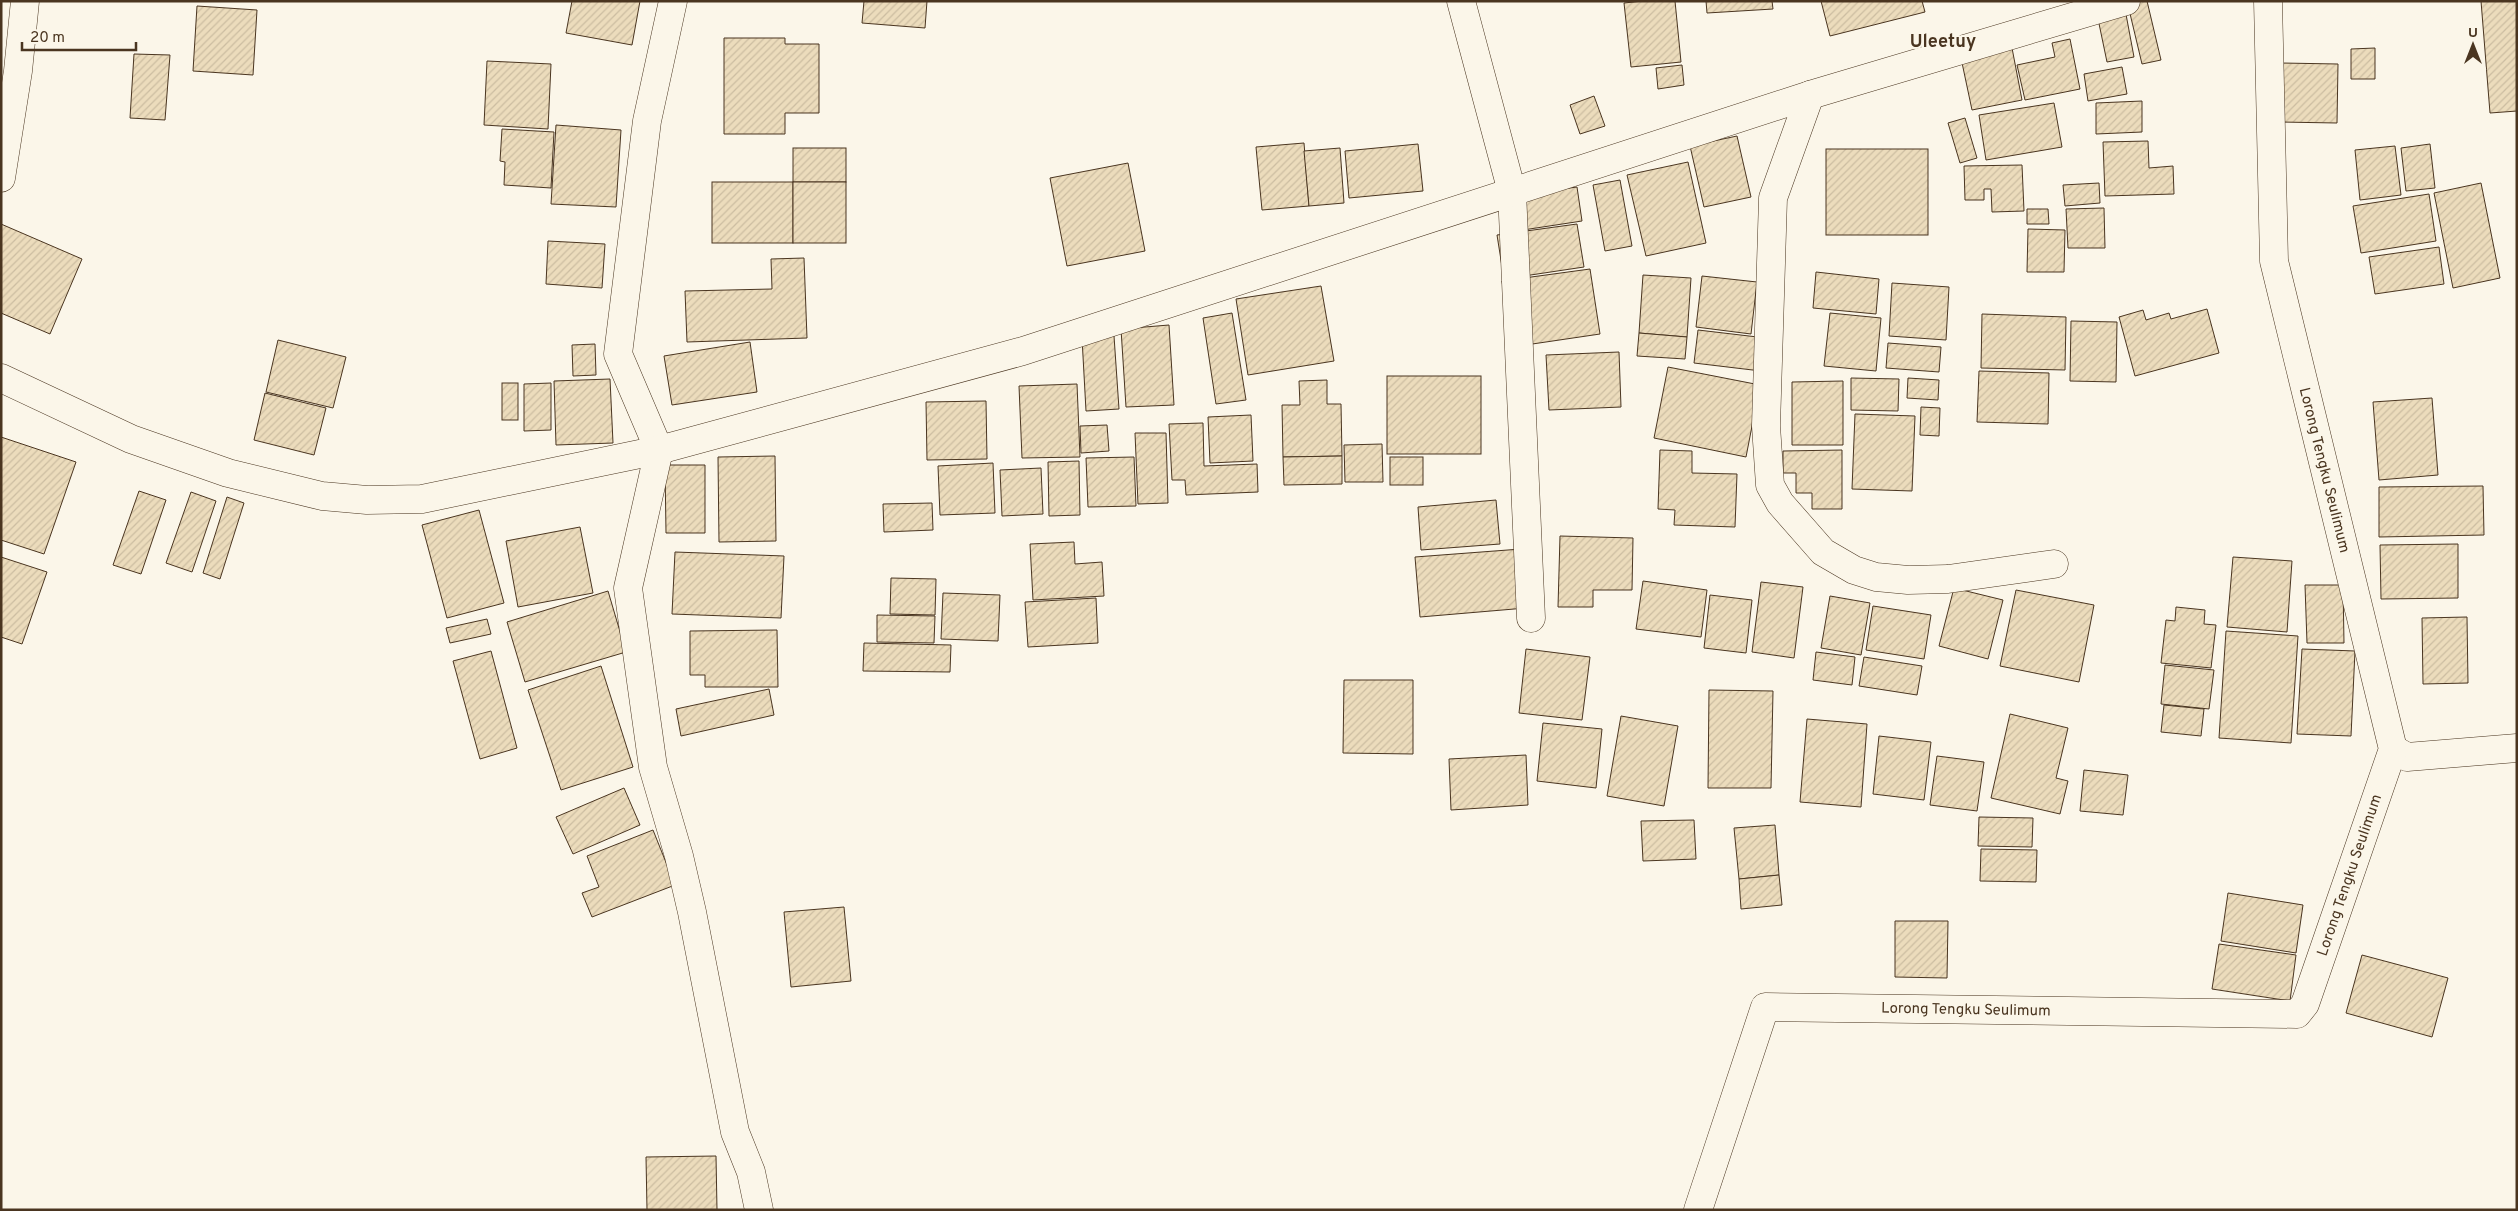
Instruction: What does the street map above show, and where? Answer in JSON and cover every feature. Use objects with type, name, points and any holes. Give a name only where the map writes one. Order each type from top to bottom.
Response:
[{"type":"street","points":[[1,178],[18,71],[25,1]]},
{"type":"street","points":[[673,1],[647,121],[618,354],[659,450],[628,588],[653,767],[679,856],[692,912],[735,1132],[751,1172],[759,1210]]},
{"type":"street","points":[[1461,1],[1512,192],[1531,618]]},
{"type":"street","points":[[1,378],[131,439],[228,473],[322,496],[367,500],[422,499],[659,450],[1023,351],[1810,94],[2126,1]]},
{"type":"street","name":"Lorong Tengku Seulimum","points":[[1698,1210],[1765,1007],[2297,1014],[2305,1004],[2392,749],[2274,261],[2268,1]]},
{"type":"street","points":[[1810,94],[1773,198],[1766,426],[1770,485],[1780,502],[1823,552],[1854,570],[1876,577],[1908,580],[1948,580],[2054,564]]},
{"type":"street","points":[[2392,749],[2407,757],[2517,748]]},
{"type":"building","points":[[572,1],[640,1],[632,45],[566,33]]},
{"type":"building","points":[[864,1],[927,1],[925,28],[862,23]]},
{"type":"building","points":[[1675,1],[1681,62],[1631,67],[1624,3]]},
{"type":"building","points":[[1706,1],[1772,1],[1773,9],[1707,13]]},
{"type":"building","points":[[1821,1],[1922,1],[1925,12],[1830,36]]},
{"type":"building","points":[[2127,1],[2147,1],[2161,60],[2142,64]]},
{"type":"building","points":[[2481,1],[2517,1],[2517,111],[2490,113]]},
{"type":"building","points":[[197,6],[257,10],[253,75],[193,71]]},
{"type":"building","points":[[2125,9],[2134,57],[2107,62],[2097,14]]},
{"type":"building","points":[[724,38],[785,38],[785,44],[819,44],[819,113],[785,113],[785,134],[724,134]]},
{"type":"building","points":[[2070,39],[2080,89],[2025,100],[2017,65],[2055,57],[2052,43]]},
{"type":"building","points":[[2012,48],[2022,100],[1972,110],[1961,58]]},
{"type":"building","points":[[2375,48],[2375,79],[2351,79],[2351,49]]},
{"type":"building","points":[[134,54],[170,55],[165,120],[130,118]]},
{"type":"building","points":[[487,61],[551,64],[548,129],[484,125]]},
{"type":"building","points":[[2281,63],[2338,64],[2337,123],[2279,122]]},
{"type":"building","points":[[1682,65],[1684,85],[1658,89],[1656,68]]},
{"type":"building","points":[[2122,67],[2127,94],[2088,101],[2084,74]]},
{"type":"building","points":[[1594,96],[1605,126],[1580,134],[1570,105]]},
{"type":"building","points":[[2142,101],[2142,132],[2096,134],[2096,103]]},
{"type":"building","points":[[2054,103],[2062,147],[1986,160],[1979,115]]},
{"type":"building","points":[[1965,118],[1977,158],[1960,163],[1948,123]]},
{"type":"building","points":[[556,125],[621,130],[616,207],[551,204]]},
{"type":"building","points":[[502,129],[554,132],[551,188],[504,185],[505,162],[500,161]]},
{"type":"building","points":[[1737,136],[1751,197],[1704,207],[1690,146]]},
{"type":"building","points":[[2148,141],[2149,168],[2173,166],[2174,194],[2105,196],[2103,142]]},
{"type":"building","points":[[1304,143],[1309,206],[1262,210],[1256,147]]},
{"type":"building","points":[[1418,144],[1423,191],[1349,198],[1345,151]]},
{"type":"building","points":[[2430,144],[2435,188],[2406,191],[2401,148]]},
{"type":"building","points":[[2395,146],[2401,195],[2360,200],[2355,150]]},
{"type":"building","points":[[793,148],[846,148],[846,182],[793,182]]},
{"type":"building","points":[[1340,148],[1344,203],[1309,206],[1304,151]]},
{"type":"building","points":[[1826,149],[1928,149],[1928,235],[1826,235]]},
{"type":"building","points":[[1688,162],[1706,243],[1646,256],[1627,175]]},
{"type":"building","points":[[1128,163],[1145,251],[1067,266],[1050,178]]},
{"type":"building","points":[[2022,165],[2024,211],[1992,212],[1991,189],[1984,189],[1984,200],[1965,200],[1964,166]]},
{"type":"building","points":[[1620,180],[1632,246],[1605,251],[1593,185]]},
{"type":"building","points":[[712,182],[793,182],[793,243],[712,243]]},
{"type":"building","points":[[793,182],[846,182],[846,243],[793,243]]},
{"type":"building","points":[[2099,183],[2100,203],[2065,206],[2063,185]]},
{"type":"building","points":[[2481,183],[2500,278],[2453,288],[2434,193]]},
{"type":"building","points":[[1577,187],[1582,221],[1510,232],[1505,197]]},
{"type":"building","points":[[2429,194],[2436,241],[2361,253],[2353,206]]},
{"type":"building","points":[[2104,208],[2105,248],[2068,248],[2066,209]]},
{"type":"building","points":[[2027,209],[2048,209],[2049,224],[2027,224]]},
{"type":"building","points":[[1,224],[82,259],[50,334],[1,313]]},
{"type":"building","points":[[1577,224],[1584,267],[1504,279],[1497,235]]},
{"type":"building","points":[[2028,229],[2065,230],[2064,272],[2027,272]]},
{"type":"building","points":[[548,241],[605,244],[602,288],[546,284]]},
{"type":"building","points":[[2439,247],[2444,284],[2375,294],[2369,257]]},
{"type":"building","points":[[804,258],[807,338],[687,342],[685,291],[772,289],[771,259]]},
{"type":"building","points":[[1590,269],[1600,334],[1512,347],[1502,281]]},
{"type":"building","points":[[1816,272],[1879,279],[1876,314],[1813,308]]},
{"type":"building","points":[[1643,275],[1691,278],[1687,337],[1639,333]]},
{"type":"building","points":[[1702,276],[1757,282],[1751,334],[1696,327]]},
{"type":"building","points":[[1892,283],[1949,287],[1946,340],[1889,336]]},
{"type":"building","points":[[1321,286],[1334,361],[1248,375],[1236,299]]},
{"type":"building","points":[[2207,309],[2219,353],[2135,376],[2119,317],[2143,310],[2146,320],[2169,313],[2171,319]]},
{"type":"building","points":[[1232,313],[1246,400],[1216,404],[1203,318]]},
{"type":"building","points":[[1830,313],[1881,318],[1876,371],[1824,366]]},
{"type":"building","points":[[1982,314],[2066,317],[2065,370],[1981,368]]},
{"type":"building","points":[[2071,321],[2117,322],[2116,382],[2070,381]]},
{"type":"building","points":[[1169,325],[1174,405],[1126,407],[1121,329]]},
{"type":"building","points":[[1698,330],[1766,338],[1761,371],[1694,363]]},
{"type":"building","points":[[1639,333],[1687,337],[1685,359],[1637,356]]},
{"type":"building","points":[[1114,336],[1119,409],[1086,411],[1082,338]]},
{"type":"building","points":[[278,340],[346,357],[333,408],[266,392]]},
{"type":"building","points":[[750,342],[757,392],[672,405],[664,356]]},
{"type":"building","points":[[1888,343],[1941,347],[1939,372],[1886,368]]},
{"type":"building","points":[[595,344],[596,375],[573,376],[572,345]]},
{"type":"building","points":[[1619,352],[1621,407],[1549,410],[1546,355]]},
{"type":"building","points":[[1668,367],[1760,385],[1746,457],[1654,438]]},
{"type":"building","points":[[1979,371],[2049,373],[2048,424],[1977,422]]},
{"type":"building","points":[[1387,376],[1481,376],[1481,454],[1387,454]]},
{"type":"building","points":[[1851,378],[1899,379],[1898,411],[1851,410]]},
{"type":"building","points":[[1908,378],[1939,380],[1938,400],[1907,398]]},
{"type":"building","points":[[610,379],[613,443],[556,445],[554,381]]},
{"type":"building","points":[[1327,380],[1327,404],[1341,404],[1342,456],[1283,457],[1282,405],[1300,405],[1299,381]]},
{"type":"building","points":[[1843,381],[1843,445],[1792,445],[1792,382]]},
{"type":"building","points":[[502,383],[518,383],[518,420],[502,420]]},
{"type":"building","points":[[551,383],[551,430],[524,431],[524,384]]},
{"type":"building","points":[[1077,384],[1080,457],[1022,458],[1019,386]]},
{"type":"building","points":[[265,393],[326,408],[314,455],[254,440]]},
{"type":"building","points":[[2432,398],[2438,475],[2379,480],[2373,402]]},
{"type":"building","points":[[986,401],[987,459],[927,460],[926,402]]},
{"type":"building","points":[[1921,407],[1940,408],[1939,436],[1920,435]]},
{"type":"building","points":[[1855,414],[1915,416],[1912,491],[1852,489]]},
{"type":"building","points":[[1251,415],[1253,461],[1210,463],[1208,417]]},
{"type":"building","points":[[1203,423],[1204,466],[1257,464],[1258,492],[1186,495],[1185,480],[1172,480],[1169,424]]},
{"type":"building","points":[[1107,425],[1109,451],[1081,453],[1080,426]]},
{"type":"building","points":[[1135,433],[1166,433],[1168,503],[1138,504]]},
{"type":"building","points":[[1,437],[76,462],[44,554],[1,540]]},
{"type":"building","points":[[1382,444],[1383,482],[1345,482],[1344,445]]},
{"type":"building","points":[[1660,450],[1692,451],[1692,473],[1737,474],[1735,527],[1674,525],[1675,510],[1658,509]]},
{"type":"building","points":[[1842,450],[1842,509],[1812,509],[1812,493],[1796,493],[1796,473],[1783,473],[1783,451]]},
{"type":"building","points":[[775,456],[776,541],[719,542],[718,457]]},
{"type":"building","points":[[1342,456],[1342,484],[1284,485],[1283,457]]},
{"type":"building","points":[[1134,457],[1136,506],[1088,507],[1086,458]]},
{"type":"building","points":[[1390,457],[1423,457],[1423,485],[1390,485]]},
{"type":"building","points":[[1079,461],[1080,515],[1049,516],[1048,462]]},
{"type":"building","points":[[993,463],[995,513],[940,515],[938,466]]},
{"type":"building","points":[[665,465],[705,465],[705,533],[666,533]]},
{"type":"building","points":[[1041,468],[1043,514],[1002,516],[1000,470]]},
{"type":"building","points":[[2483,486],[2484,535],[2379,537],[2379,487]]},
{"type":"building","points":[[139,491],[166,500],[141,574],[113,565]]},
{"type":"building","points":[[191,492],[216,501],[192,572],[166,563]]},
{"type":"building","points":[[227,497],[244,503],[220,579],[203,573]]},
{"type":"building","points":[[1496,500],[1500,544],[1421,550],[1418,507]]},
{"type":"building","points":[[932,503],[933,530],[884,532],[883,504]]},
{"type":"building","points":[[479,510],[504,603],[447,618],[422,525]]},
{"type":"building","points":[[580,527],[593,593],[518,607],[506,541]]},
{"type":"building","points":[[1560,536],[1633,538],[1632,590],[1593,590],[1593,607],[1558,607]]},
{"type":"building","points":[[1074,542],[1075,564],[1102,562],[1104,596],[1033,600],[1030,544]]},
{"type":"building","points":[[2458,544],[2458,598],[2381,599],[2380,545]]},
{"type":"building","points":[[1521,549],[1526,608],[1420,617],[1415,557]]},
{"type":"building","points":[[675,552],[784,556],[781,618],[672,614]]},
{"type":"building","points":[[1,557],[47,572],[22,644],[1,637]]},
{"type":"building","points":[[2233,557],[2292,561],[2287,632],[2227,627]]},
{"type":"building","points":[[891,578],[936,579],[935,615],[890,614]]},
{"type":"building","points":[[1643,581],[1707,590],[1701,637],[1636,629]]},
{"type":"building","points":[[1761,582],[1803,587],[1794,658],[1752,652]]},
{"type":"building","points":[[2305,585],[2343,585],[2344,643],[2307,643]]},
{"type":"building","points":[[1954,588],[2003,600],[1988,659],[1939,646]]},
{"type":"building","points":[[2016,590],[2094,605],[2079,682],[2000,666]]},
{"type":"building","points":[[608,591],[626,652],[525,682],[507,622]]},
{"type":"building","points":[[943,593],[1000,595],[998,641],[941,639]]},
{"type":"building","points":[[1710,595],[1752,600],[1746,653],[1704,648]]},
{"type":"building","points":[[1830,596],[1870,603],[1861,655],[1821,648]]},
{"type":"building","points":[[1096,598],[1098,643],[1028,647],[1025,602]]},
{"type":"building","points":[[1873,606],[1931,615],[1924,659],[1866,650]]},
{"type":"building","points":[[2176,607],[2205,610],[2204,624],[2216,625],[2211,668],[2161,663],[2166,620],[2175,621]]},
{"type":"building","points":[[877,615],[935,616],[934,643],[877,642]]},
{"type":"building","points":[[2467,617],[2468,683],[2423,684],[2422,618]]},
{"type":"building","points":[[487,619],[491,634],[450,643],[446,628]]},
{"type":"building","points":[[777,630],[778,687],[705,687],[705,675],[690,675],[690,631]]},
{"type":"building","points":[[2226,631],[2298,636],[2291,743],[2219,738]]},
{"type":"building","points":[[864,643],[951,645],[950,672],[863,671]]},
{"type":"building","points":[[1526,649],[1590,657],[1582,720],[1519,713]]},
{"type":"building","points":[[2302,649],[2355,651],[2351,736],[2297,734]]},
{"type":"building","points":[[491,651],[517,748],[480,759],[453,661]]},
{"type":"building","points":[[1816,652],[1855,657],[1852,685],[1813,680]]},
{"type":"building","points":[[1864,657],[1922,666],[1917,695],[1859,686]]},
{"type":"building","points":[[2165,665],[2214,670],[2209,709],[2161,704]]},
{"type":"building","points":[[601,666],[633,767],[561,790],[528,690]]},
{"type":"building","points":[[1344,680],[1413,680],[1413,754],[1343,753]]},
{"type":"building","points":[[769,689],[774,715],[681,736],[676,709]]},
{"type":"building","points":[[1709,690],[1773,691],[1771,788],[1708,788]]},
{"type":"building","points":[[2164,705],[2204,709],[2201,736],[2161,732]]},
{"type":"building","points":[[2010,714],[2068,728],[2056,778],[2068,781],[2060,814],[1991,798]]},
{"type":"building","points":[[1621,716],[1678,726],[1664,806],[1607,796]]},
{"type":"building","points":[[1807,719],[1867,724],[1861,807],[1800,802]]},
{"type":"building","points":[[1543,723],[1602,729],[1596,788],[1537,781]]},
{"type":"building","points":[[1879,736],[1931,742],[1924,800],[1873,794]]},
{"type":"building","points":[[1526,755],[1528,805],[1451,810],[1449,759]]},
{"type":"building","points":[[1937,756],[1984,762],[1977,811],[1930,805]]},
{"type":"building","points":[[2084,770],[2128,775],[2123,815],[2080,811]]},
{"type":"building","points":[[624,788],[640,825],[573,854],[556,817]]},
{"type":"building","points":[[1979,817],[2033,818],[2032,847],[1978,846]]},
{"type":"building","points":[[1694,820],[1696,859],[1643,861],[1641,821]]},
{"type":"building","points":[[1775,825],[1779,875],[1739,879],[1734,828]]},
{"type":"building","points":[[653,830],[675,885],[592,917],[582,893],[599,887],[587,856]]},
{"type":"building","points":[[1981,849],[2037,850],[2036,882],[1980,881]]},
{"type":"building","points":[[1779,875],[1782,905],[1741,909],[1739,879]]},
{"type":"building","points":[[2228,893],[2303,905],[2296,953],[2221,941]]},
{"type":"building","points":[[844,907],[851,981],[791,987],[784,912]]},
{"type":"building","points":[[1895,921],[1948,921],[1947,978],[1895,977]]},
{"type":"building","points":[[2219,944],[2296,955],[2290,1001],[2212,989]]},
{"type":"building","points":[[2362,955],[2448,978],[2432,1037],[2346,1013]]},
{"type":"building","points":[[716,1156],[717,1210],[647,1210],[646,1157]]},
{"type":"district","name":"Uleetuy","points":[[1943,41]]}]
